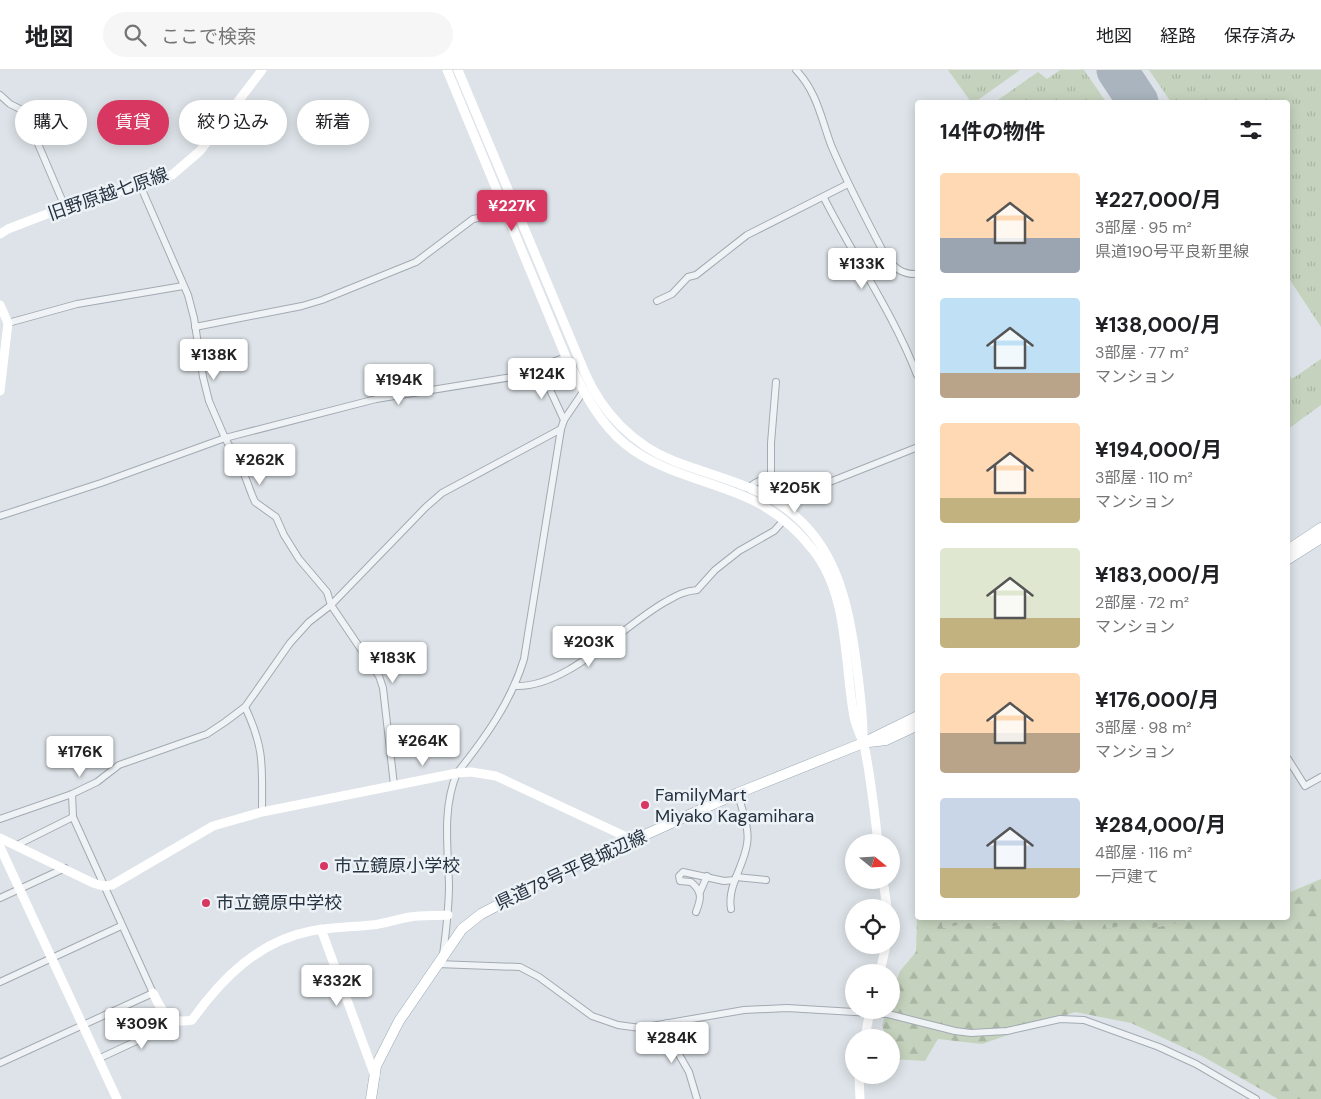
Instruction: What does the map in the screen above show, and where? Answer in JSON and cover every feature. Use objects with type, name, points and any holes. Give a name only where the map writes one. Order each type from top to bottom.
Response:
[{"type":"main road","name":"旧野原越七原線","points":[[0,234],[8,229],[65,208],[172,175],[200,151],[262,70]]},
{"type":"main road","points":[[447,70],[566,357],[586,387],[610,415],[628,433],[644,445],[675,462],[748,488],[780,505],[798,518],[813,533],[836,572],[843,590],[853,638],[863,714],[863,743],[877,834]]},
{"type":"main road","points":[[458,70],[586,387],[601,419],[617,436],[651,461],[753,500],[784,520],[813,550],[830,581],[840,617],[855,718],[863,743]]},
{"type":"main road","points":[[0,305],[8,323],[0,391]]},
{"type":"main road","points":[[1290,549],[1321,528]]},
{"type":"main road","points":[[1290,558],[1321,538]]},
{"type":"main road","name":"県道78号平良城辺線","points":[[372,1099],[376,1066],[399,1021],[462,929],[488,910],[558,874],[633,840],[738,793],[863,743],[915,717]]},
{"type":"main road","name":"県道78号平良城辺線","points":[[863,743],[886,740],[915,726]]},
{"type":"main road","points":[[0,838],[104,886],[112,885],[213,826],[262,812],[394,785],[471,772],[496,776],[633,840]]},
{"type":"main road","points":[[1,852],[117,1099]]},
{"type":"main road","points":[[153,993],[163,1014],[183,1022],[192,1020],[207,999],[255,952],[290,937],[321,930],[376,925],[413,916],[448,915]]},
{"type":"main road","points":[[321,930],[375,1076]]},
{"type":"main road","points":[[859,1084],[860,1099]]},
{"type":"street","points":[[796,70],[808,84],[819,105],[831,144],[848,184],[893,266],[902,272],[915,274]]},
{"type":"street","points":[[0,95],[10,104],[24,111],[65,208]]},
{"type":"street","points":[[140,184],[192,310],[205,389],[225,438],[243,471],[256,502],[276,517],[284,535],[299,559],[327,592],[331,605],[379,676],[383,688],[394,785]]},
{"type":"street","points":[[657,301],[672,294],[688,277],[696,275],[747,235],[824,198],[848,184]]},
{"type":"street","points":[[824,198],[850,249],[891,319],[915,371]]},
{"type":"street","points":[[195,327],[302,306],[322,300],[416,262],[473,219],[506,212]]},
{"type":"street","points":[[8,323],[77,304],[183,286]]},
{"type":"street","points":[[0,516],[101,483],[225,438],[376,399],[512,377],[566,357]]},
{"type":"street","points":[[540,368],[564,420]]},
{"type":"street","points":[[771,476],[771,443],[776,382]]},
{"type":"street","points":[[586,387],[564,420],[561,429],[524,658],[515,686],[509,700],[457,773],[448,812],[448,915],[440,960],[520,967],[539,977],[592,1016],[618,1025],[640,1028],[760,1009],[787,1008],[845,1011]]},
{"type":"street","points":[[0,819],[72,794],[98,782],[119,765],[207,734],[244,707],[290,643],[308,622],[331,605],[442,493],[561,429]]},
{"type":"street","points":[[748,488],[760,479],[771,476],[811,485],[827,483],[915,448]]},
{"type":"street","points":[[515,686],[530,686],[542,683],[599,650],[648,611],[686,591],[697,590],[714,570],[739,551],[774,531],[784,520]]},
{"type":"street","points":[[244,707],[257,732],[262,755],[262,812]]},
{"type":"street","points":[[1290,762],[1305,786],[1321,777]]},
{"type":"street","points":[[732,909],[729,898],[747,844],[747,832],[738,793]]},
{"type":"street","points":[[0,1062],[153,993],[73,817],[72,794]]},
{"type":"street","points":[[17,845],[73,817]]},
{"type":"street","points":[[0,898],[64,868]]},
{"type":"street","points":[[700,892],[691,882],[680,881],[679,876],[683,872],[724,881],[736,878],[766,880]]},
{"type":"street","points":[[696,912],[701,897],[700,892],[707,876]]},
{"type":"street","points":[[0,982],[121,926]]},
{"type":"street","points":[[900,1017],[955,1031],[971,1033],[1007,1031],[1060,1019],[1084,1020],[1160,1047],[1204,1068],[1256,1099]]},
{"type":"street","points":[[98,1059],[158,1031],[174,1020]]},
{"type":"street","points":[[667,1023],[673,1044],[689,1072],[697,1099]]},
{"type":"green space","points":[[948,70],[1020,70],[978,100],[970,100]]},
{"type":"green space","points":[[1060,70],[1084,70],[1105,100],[998,100],[1038,72],[1047,79]]},
{"type":"green space","points":[[1149,70],[1321,70],[1321,327],[1290,280],[1290,100],[1170,100]]},
{"type":"green space","points":[[1321,359],[1321,405],[1290,428],[1290,376],[1292,379]]},
{"type":"green space","points":[[1321,879],[1321,1099],[1278,1099],[1202,1056],[1131,1023],[1075,1012],[982,1044],[938,1039],[925,1061],[900,1059],[900,1029],[883,1029],[882,1025],[884,1019],[900,1019],[900,971],[916,952],[917,920],[941,920],[943,928],[983,920],[986,928],[1028,920],[1104,920],[1107,928],[1145,920],[1149,929],[1189,920],[1290,920],[1290,892]]},
{"type":"green space","points":[[941,920],[983,920],[943,928]]},
{"type":"green space","points":[[983,920],[1028,920],[985,928]]},
{"type":"green space","points":[[1104,920],[1145,920],[1107,929]]},
{"type":"green space","points":[[1145,920],[1189,920],[1149,929]]},
{"type":"runway","points":[[1117,70],[1137,100]]},
{"type":"place","name":"FamilyMart Miyako Kagamihara","points":[[645,805]]},
{"type":"place","name":"市立鏡原小学校","points":[[324,866]]},
{"type":"place","name":"市立鏡原中学校","points":[[206,903]]}]
